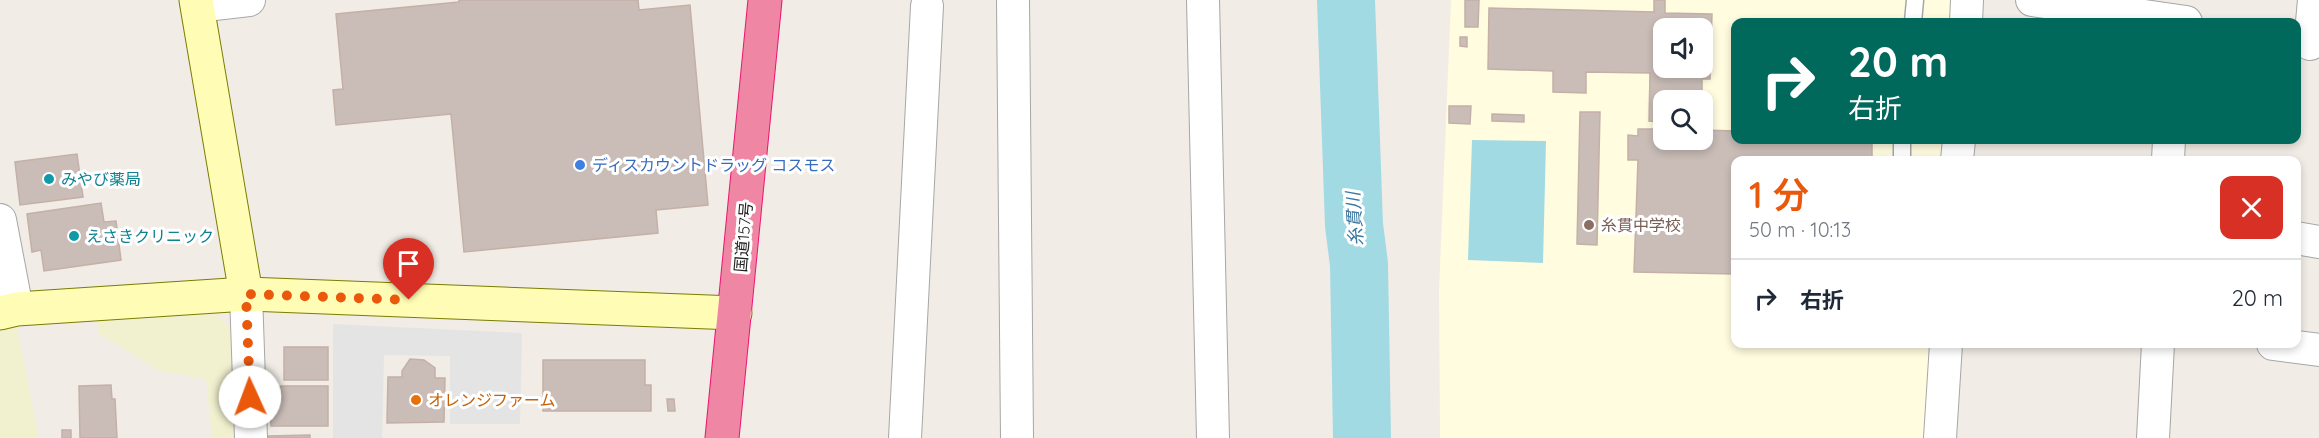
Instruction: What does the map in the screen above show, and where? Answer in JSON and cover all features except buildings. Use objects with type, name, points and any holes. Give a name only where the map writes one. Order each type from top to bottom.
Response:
[{"type":"highway","name":"国道157号","points":[[722,438],[765,0]]},
{"type":"street","points":[[249,0],[197,3],[246,294],[251,438]]},
{"type":"street","points":[[1013,0],[1017,438]]},
{"type":"street","points":[[1203,0],[1213,438]]},
{"type":"street","points":[[1966,18],[1967,0]]},
{"type":"street","points":[[2032,0],[2158,18]]},
{"type":"street","points":[[2192,18],[2194,0]]},
{"type":"street","points":[[2309,43],[2314,0]]},
{"type":"street","points":[[905,438],[927,6]]},
{"type":"street","points":[[0,220],[8,311],[246,294],[735,313]]},
{"type":"street","points":[[2301,239],[2319,242]]},
{"type":"street","points":[[1940,438],[1946,348]]},
{"type":"street","points":[[2153,438],[2158,348]]},
{"type":"street","points":[[2301,348],[2319,350]]},
{"type":"lane","points":[[1913,18],[1915,0]]},
{"type":"shaded area","name":"糸貫中学校","points":[[1451,0],[1962,0],[1961,18],[1731,18],[1731,144],[1953,144],[1951,156],[1731,156],[1731,348],[1939,348],[1933,438],[1440,438],[1439,290]]},
{"type":"shaded area","points":[[333,324],[522,333],[520,424],[450,424],[450,356],[384,355],[382,438],[333,438]]},
{"type":"green space","points":[[214,313],[238,334],[238,438],[212,438],[206,379],[160,371],[99,334],[96,319]]},
{"type":"green space","points":[[15,319],[39,438],[0,438],[0,324]]},
{"type":"water","points":[[1472,140],[1546,141],[1543,263],[1468,260]]},
{"type":"waterway","name":"糸貫川","points":[[1346,0],[1354,225],[1359,264],[1362,438]]},
{"type":"place","name":"ディスカウントドラッグ コスモス","points":[[580,165]]},
{"type":"place","name":"みやび薬局","points":[[49,179]]},
{"type":"place","name":"糸貫中学校","points":[[1589,225]]},
{"type":"place","name":"えさきクリニック","points":[[74,236]]},
{"type":"place","name":"オレンジファーム","points":[[416,400]]},
{"type":"route","points":[[250,397],[246,294],[409,300]]}]
